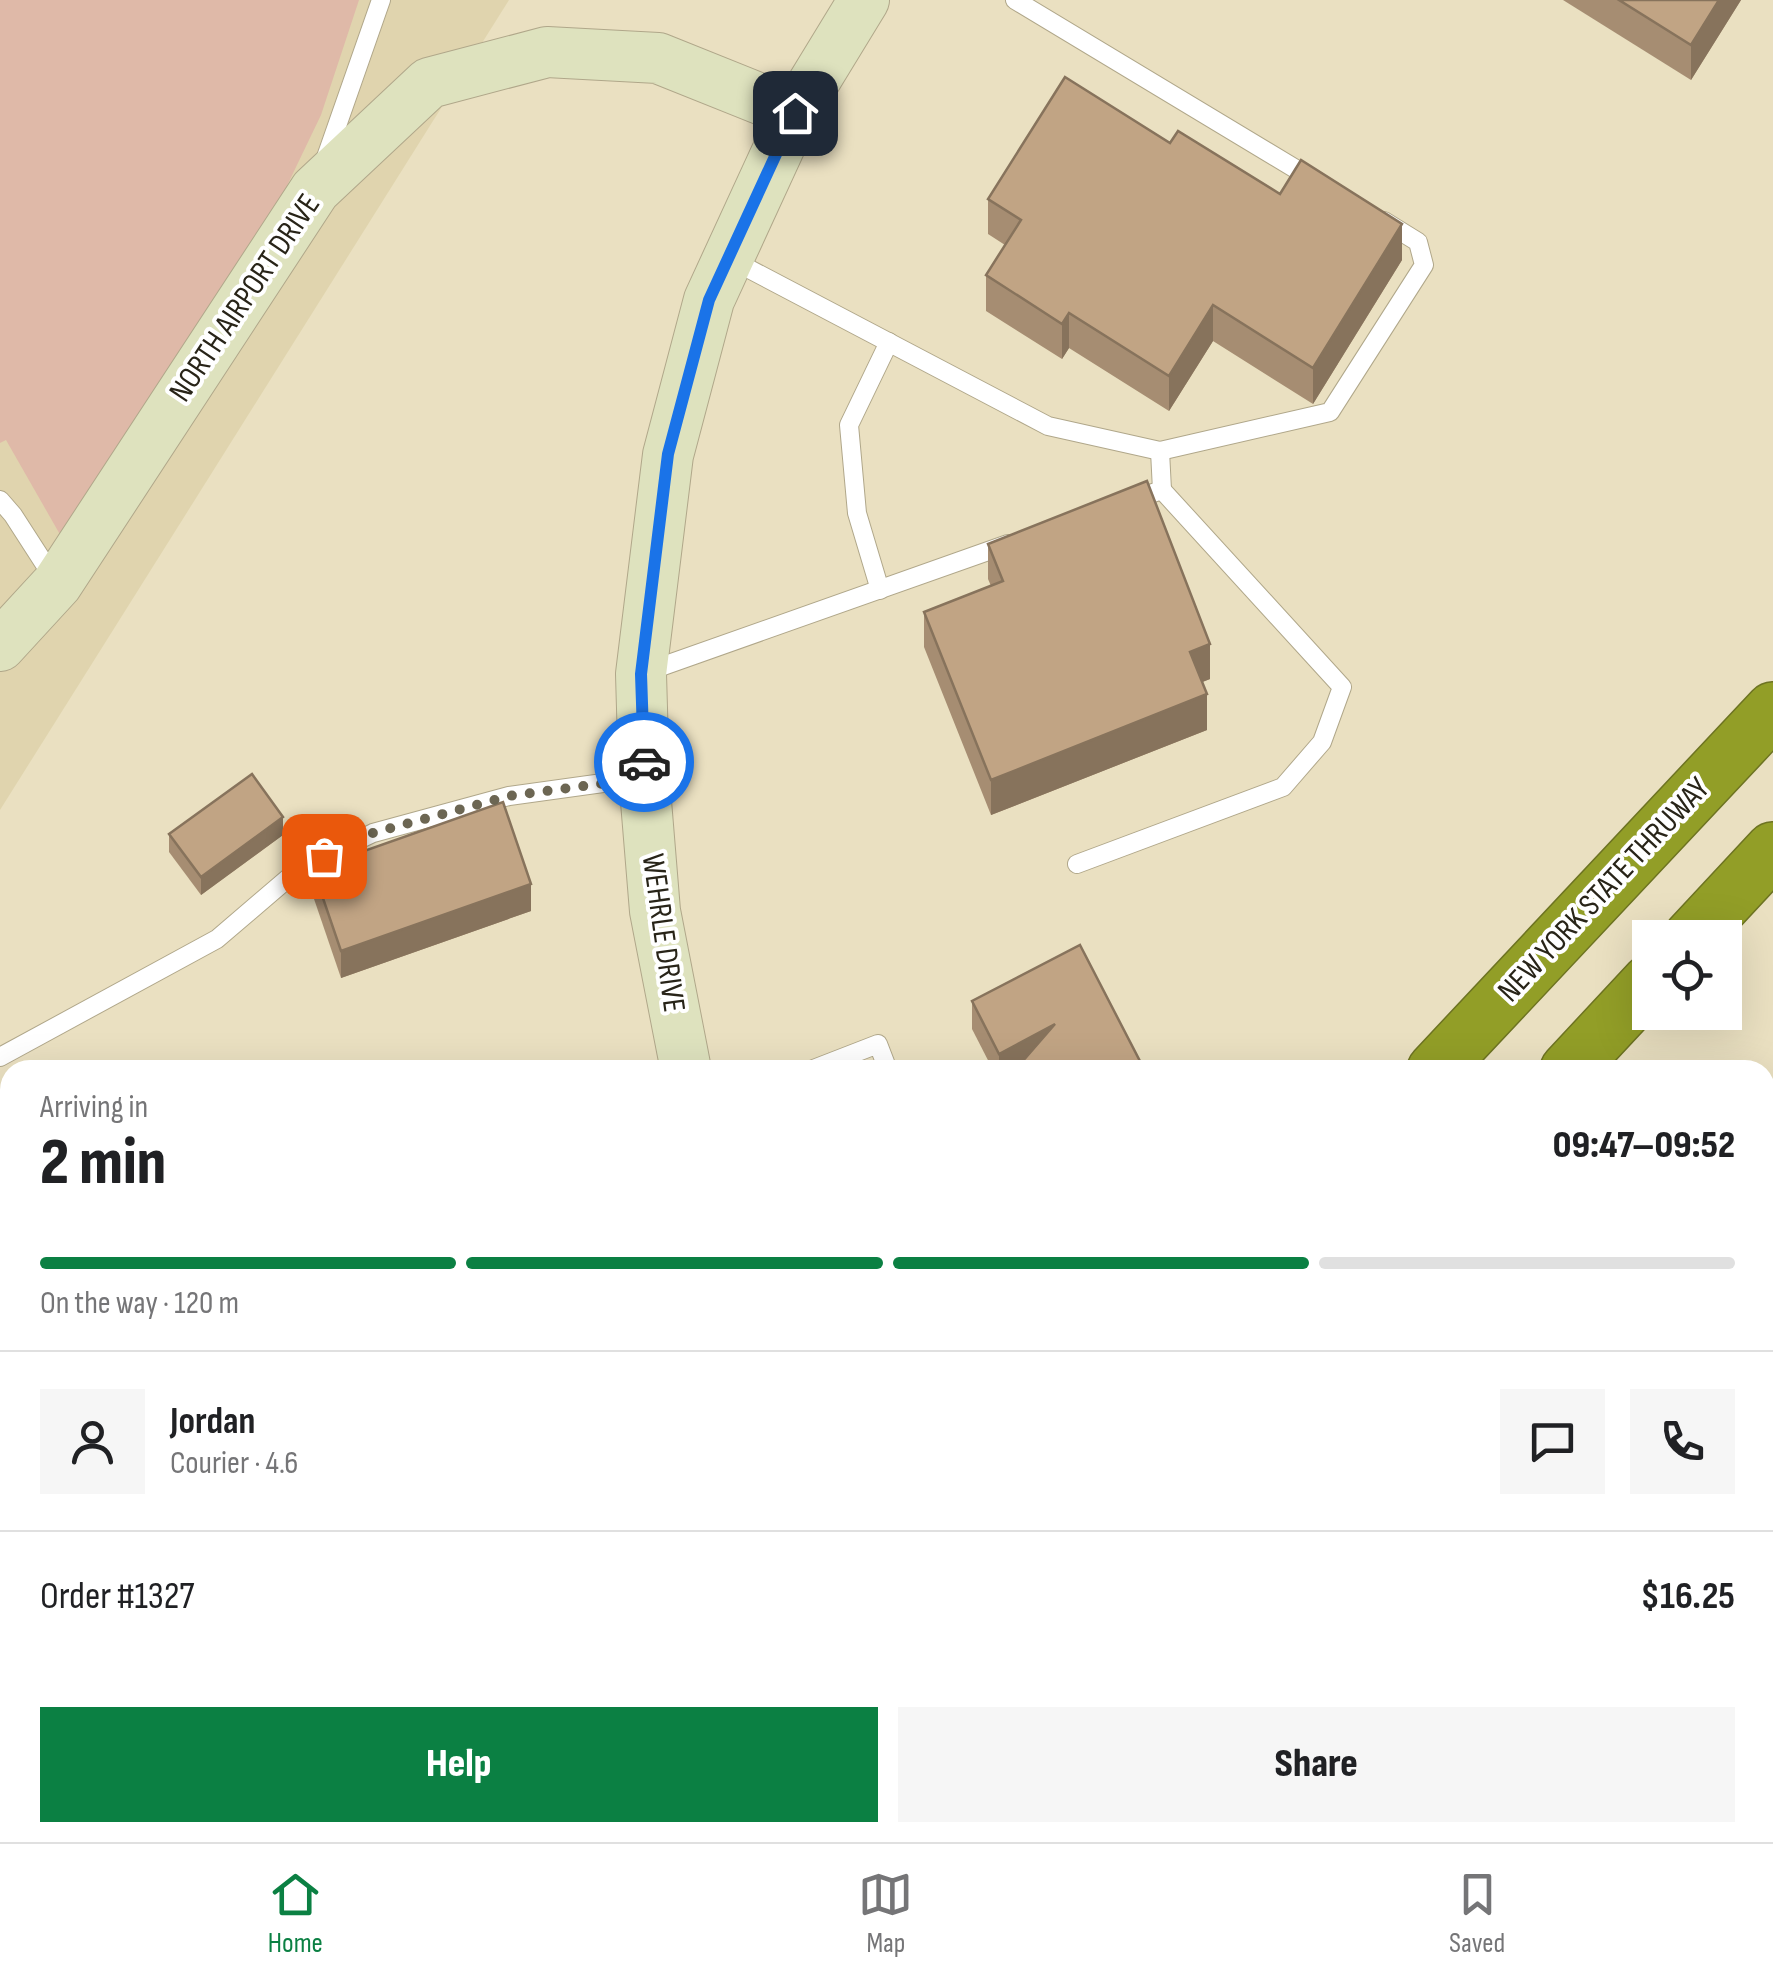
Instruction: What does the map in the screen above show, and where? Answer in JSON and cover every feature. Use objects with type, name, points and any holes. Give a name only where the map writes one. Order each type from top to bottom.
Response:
[{"type":"highway","name":"NEW YORK STATE THRUWAY","points":[[1444,1060],[1773,710]]},
{"type":"highway","points":[[1708,920],[1773,850]]},
{"type":"highway","points":[[1577,1060],[1632,1001]]},
{"type":"street","name":"WEHRLE DRIVE","points":[[684,1060],[655,911],[644,778],[641,674],[668,454],[709,300],[795,113],[864,0]]},
{"type":"street","name":"NORTH AIRPORT DRIVE","points":[[0,646],[57,584],[315,190],[429,83],[547,52],[658,58],[795,113]]},
{"type":"lane","points":[[315,190],[381,0]]},
{"type":"lane","points":[[1014,0],[1334,192]]},
{"type":"lane","points":[[728,258],[1048,426],[1160,451],[1330,412],[1424,265],[1418,242],[1368,212]]},
{"type":"lane","points":[[880,590],[857,513],[849,425],[889,342]]},
{"type":"lane","points":[[1077,864],[1283,787],[1322,742],[1342,687],[1162,490],[1160,451]]},
{"type":"lane","points":[[1106,510],[1162,490]]},
{"type":"lane","points":[[0,500],[57,584]]},
{"type":"lane","points":[[641,674],[1030,536]]},
{"type":"lane","points":[[0,1057],[217,939],[300,868],[373,833],[509,796],[644,778]]},
{"type":"lane","points":[[837,1060],[878,1044],[884,1060]]},
{"type":"shaded area","points":[[0,0],[509,0],[0,810]]},
{"type":"shaded area","points":[[0,0],[359,0],[321,115],[284,192],[62,538],[6,440],[0,443]]},
{"type":"building","points":[[1619,0],[1719,0],[1691,45]]},
{"type":"building","points":[[1065,77],[1170,143],[1178,131],[1280,194],[1301,160],[1402,224],[1313,368],[1213,305],[1169,376],[1069,313],[1062,324],[986,275],[1021,220],[988,199]]},
{"type":"building","points":[[1147,481],[1210,644],[1190,652],[1207,694],[991,780],[924,612],[1003,581],[988,544]]},
{"type":"building","points":[[252,774],[283,817],[201,877],[169,834]]},
{"type":"building","points":[[503,802],[531,884],[341,951],[313,869]]},
{"type":"building","points":[[1080,945],[1139,1060],[1024,1060],[1055,1024],[999,1054],[972,1001]]},
{"type":"way so far","points":[[324,856],[373,833],[509,796],[644,778],[644,762]]},
{"type":"route","points":[[644,762],[641,674],[668,454],[709,300],[795,113]]}]
